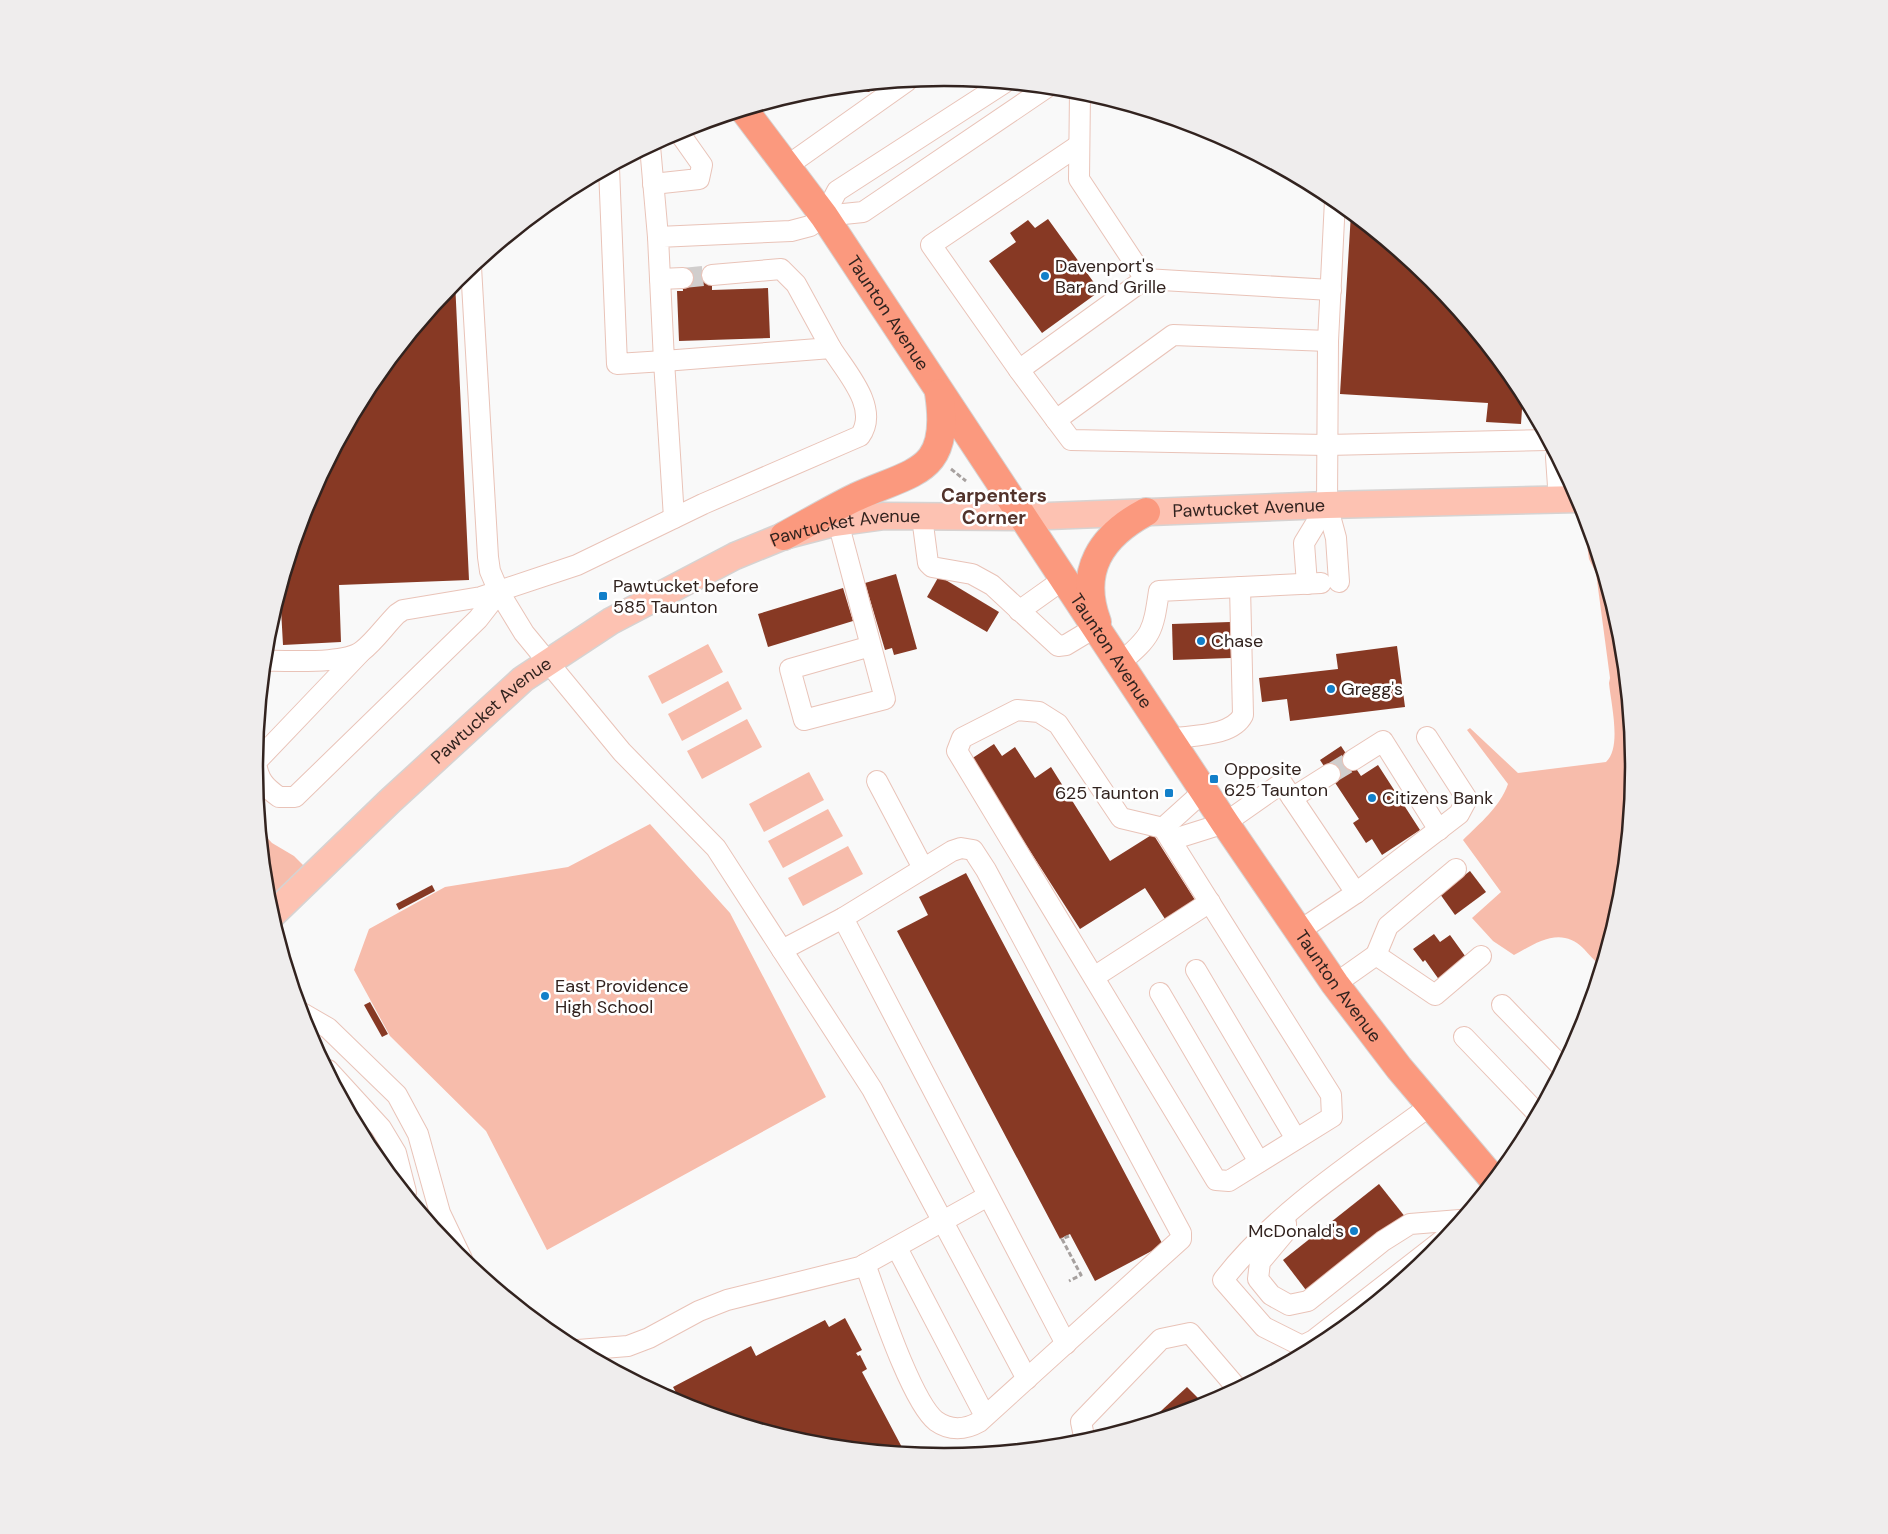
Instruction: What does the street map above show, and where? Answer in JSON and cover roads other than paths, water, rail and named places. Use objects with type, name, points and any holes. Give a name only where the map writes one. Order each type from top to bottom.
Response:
[{"type":"highway","name":"Taunton Avenue","points":[[751,114],[824,216],[1224,823],[1335,984],[1430,1106],[1489,1174]]},
{"type":"highway","points":[[784,536],[855,498],[916,473],[927,465],[938,446],[942,432],[943,419],[938,389]]},
{"type":"highway","points":[[1099,633],[1094,614],[1092,575],[1100,550],[1113,534],[1146,512]]},
{"type":"main road","name":"Pawtucket Avenue","points":[[278,910],[390,801],[524,679],[611,621],[718,564],[784,536],[838,522],[886,516],[1023,517],[1327,506],[1569,500]]},
{"type":"lane","points":[[787,166],[897,88]]},
{"type":"lane","points":[[658,238],[790,231],[810,226],[824,216],[836,191],[995,89]]},
{"type":"lane","points":[[824,216],[863,212],[1039,93]]},
{"type":"lane","points":[[1080,100],[1079,179],[1145,279]]},
{"type":"lane","points":[[653,184],[699,179],[702,165],[683,138]]},
{"type":"lane","points":[[1079,145],[931,245],[1070,440],[1327,445],[1541,440]]},
{"type":"lane","points":[[651,153],[658,238],[674,518]]},
{"type":"lane","points":[[609,174],[617,364],[831,348]]},
{"type":"lane","points":[[1322,583],[1336,538],[1327,506],[1328,341],[1335,210]]},
{"type":"lane","points":[[264,754],[361,651],[403,610],[499,592],[577,565],[674,518],[860,436],[867,423],[866,407],[796,284],[781,269],[712,275]]},
{"type":"lane","points":[[472,278],[488,557],[490,571],[499,592],[524,633],[622,752],[716,848],[872,1089],[945,1222],[1027,1379]]},
{"type":"lane","points":[[660,279],[682,278]]},
{"type":"lane","points":[[1019,370],[1145,279],[1331,290]]},
{"type":"lane","points":[[1056,420],[1173,336],[1328,341]]},
{"type":"lane","points":[[1322,583],[1304,543],[1327,506]]},
{"type":"lane","points":[[922,517],[928,563],[932,567],[972,574],[992,585],[1058,646],[1099,633]]},
{"type":"lane","points":[[838,522],[871,646],[885,699],[804,720],[790,668],[871,646]]},
{"type":"lane","points":[[1019,611],[1064,579]]},
{"type":"lane","points":[[1120,664],[1141,645],[1152,631],[1159,591],[1322,583]]},
{"type":"lane","points":[[1169,739],[1228,728],[1240,720],[1243,714],[1240,587]]},
{"type":"lane","points":[[264,783],[279,797],[295,797],[478,620],[499,592]]},
{"type":"lane","points":[[272,661],[341,658],[361,651]]},
{"type":"lane","points":[[1167,834],[1332,1095],[1332,1116],[1229,1181],[1216,1180],[1006,828],[969,772],[958,750],[962,738],[1016,710],[1039,712],[1058,724],[1121,818],[1167,834],[1224,823],[1287,790],[1330,774]]},
{"type":"lane","points":[[1299,931],[1356,893],[1460,814],[1467,799],[1427,737]]},
{"type":"lane","points":[[1353,760],[1383,741],[1439,830]]},
{"type":"lane","points":[[877,781],[923,868]]},
{"type":"lane","points":[[1287,790],[1356,893]]},
{"type":"lane","points":[[1167,834],[1204,791]]},
{"type":"lane","points":[[782,950],[843,918],[923,868],[961,848],[973,850],[986,870],[1181,1233],[1181,1239],[1027,1379],[985,1416],[968,1428],[955,1429],[937,1421],[920,1402],[865,1264]]},
{"type":"lane","points":[[1335,984],[1376,955],[1388,926],[1456,868]]},
{"type":"lane","points":[[1094,976],[1210,902]]},
{"type":"lane","points":[[843,918],[1066,1344]]},
{"type":"lane","points":[[1376,955],[1435,995],[1481,956]]},
{"type":"lane","points":[[1196,970],[1296,1139]]},
{"type":"lane","points":[[1160,993],[1258,1162]]},
{"type":"lane","points":[[1502,1005],[1558,1062]]},
{"type":"lane","points":[[311,1018],[328,1028],[397,1095],[418,1134],[440,1213],[451,1235]]},
{"type":"lane","points":[[1464,1037],[1533,1109]]},
{"type":"lane","points":[[342,1085],[382,1128],[396,1153],[403,1179]]},
{"type":"lane","points":[[1302,1346],[1264,1327],[1223,1280],[1256,1242],[1430,1106]]},
{"type":"lane","points":[[591,1349],[628,1346],[649,1338],[699,1311],[727,1300],[832,1275],[865,1264],[945,1222],[988,1196]]},
{"type":"lane","points":[[1287,1216],[1286,1231],[1260,1262],[1258,1279],[1271,1295],[1289,1305],[1308,1301],[1383,1241],[1410,1224],[1451,1221]]},
{"type":"lane","points":[[896,1248],[985,1416]]},
{"type":"lane","points":[[1340,1320],[1386,1285]]},
{"type":"lane","points":[[1083,1434],[1081,1422],[1161,1339],[1190,1333],[1233,1383]]},
{"type":"tunnel","points":[[683,278],[712,275]]},
{"type":"tunnel","points":[[1330,774],[1353,760]]},
{"type":"place","name":"Davenport's Bar and Grille","points":[[1045,276]]},
{"type":"place","name":"Pawtucket before 585 Taunton","points":[[603,596]]},
{"type":"place","name":"Chase","points":[[1201,641]]},
{"type":"place","name":"Gregg's","points":[[1331,689]]},
{"type":"place","name":"Opposite 625 Taunton","points":[[1214,779]]},
{"type":"place","name":"625 Taunton","points":[[1169,793]]},
{"type":"place","name":"Citizens Bank","points":[[1372,798]]},
{"type":"place","name":"East Providence High School","points":[[545,996]]},
{"type":"place","name":"McDonald's","points":[[1354,1231]]},
{"type":"district","name":"Carpenters Corner","points":[[994,506]]}]
